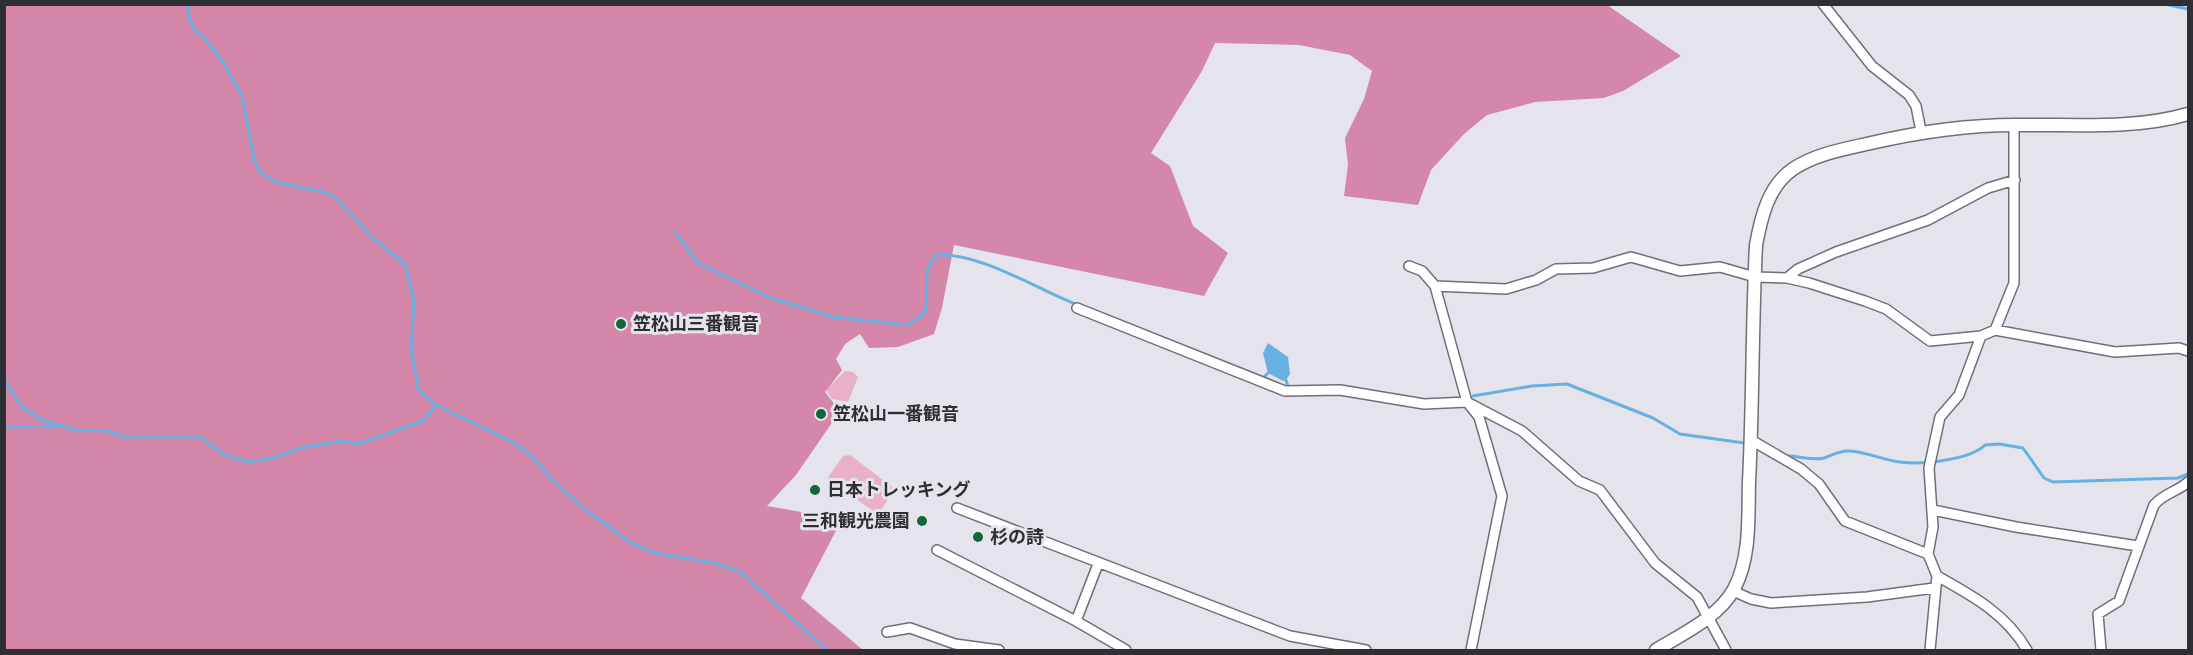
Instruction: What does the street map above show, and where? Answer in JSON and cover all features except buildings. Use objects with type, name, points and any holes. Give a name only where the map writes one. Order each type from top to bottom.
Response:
[{"type":"street","points":[[1823,4],[1872,66],[1909,95],[1916,106],[1921,131]]},
{"type":"street","points":[[1656,651],[1709,616],[1733,591],[1742,569],[1746,542],[1751,440],[1755,277],[1762,215],[1772,193],[1792,170],[1825,154],[1921,131],[2014,125],[2129,124],[2169,120],[2188,114]]},
{"type":"street","points":[[1995,330],[2014,283],[2014,125]]},
{"type":"street","points":[[1787,278],[1798,269],[1836,252],[1928,220],[1988,188],[2015,180]]},
{"type":"street","points":[[1435,286],[1506,289],[1536,280],[1556,269],[1593,268],[1631,257],[1680,271],[1720,267],[1755,277],[1787,278],[1886,309],[1929,341],[1981,336],[1995,330],[2115,352],[2179,348],[2188,351]]},
{"type":"street","points":[[1409,266],[1422,271],[1435,286],[1467,402],[1479,417],[1502,496],[1471,651]]},
{"type":"street","points":[[1077,308],[1285,391],[1340,390],[1424,404],[1467,402],[1522,432],[1579,481],[1600,490],[1655,563],[1697,597],[1726,651]]},
{"type":"street","points":[[1930,651],[1934,588],[1937,576],[1928,554],[1933,510],[1928,479],[1929,468],[1940,417],[1959,395],[1981,336]]},
{"type":"street","points":[[1751,440],[1801,469],[1819,484],[1845,521],[1928,554]]},
{"type":"street","points":[[2101,651],[2098,614],[2120,601],[2154,505],[2162,496],[2177,491],[2188,482]]},
{"type":"street","points":[[957,508],[1290,636],[1366,651]]},
{"type":"street","points":[[1933,510],[2138,546]]},
{"type":"street","points":[[937,550],[1076,621],[1126,651]]},
{"type":"street","points":[[1076,621],[1098,564]]},
{"type":"street","points":[[1937,576],[1975,597],[2000,615],[2027,651]]},
{"type":"street","points":[[1733,591],[1751,599],[1771,603],[1867,597],[1934,588]]},
{"type":"street","points":[[887,632],[910,628],[956,644],[999,651]]},
{"type":"shaded area","points":[[5,5],[1607,5],[1681,56],[1623,91],[1604,98],[1535,102],[1487,115],[1464,134],[1431,170],[1418,205],[1344,196],[1348,165],[1345,138],[1364,99],[1372,71],[1350,55],[1299,45],[1215,43],[1202,71],[1151,153],[1170,166],[1193,226],[1228,253],[1204,296],[954,245],[942,308],[934,334],[898,347],[869,348],[860,334],[845,344],[836,359],[842,370],[825,392],[840,411],[796,475],[767,506],[842,519],[801,598],[863,650],[5,650]]},
{"type":"shaded area","points":[[845,371],[853,372],[858,377],[848,402],[832,399],[826,390]]},
{"type":"shaded area","points":[[850,455],[895,489],[878,514],[827,479],[843,456]]},
{"type":"water","points":[[1268,343],[1288,357],[1290,374],[1286,380],[1283,381],[1268,373],[1263,353]]},
{"type":"waterway","points":[[187,4],[190,20],[197,33],[204,37],[223,62],[242,96],[254,159],[260,172],[275,182],[324,192],[336,198],[374,239],[405,264],[414,301],[411,350],[419,390],[436,405],[513,442],[534,458],[551,479],[583,508],[633,544],[655,553],[715,563],[739,571],[827,650]]},
{"type":"waterway","points":[[2164,4],[2188,9]]},
{"type":"waterway","points":[[675,232],[698,263],[771,298],[833,317],[907,325],[923,315],[926,309],[927,271],[935,255],[970,259],[989,265],[1078,305]]},
{"type":"waterway","points":[[1263,378],[1268,373]]},
{"type":"waterway","points":[[4,380],[22,407],[40,419],[75,430],[109,431],[124,437],[200,437],[223,454],[248,462],[268,459],[301,448],[342,441],[358,444],[423,421],[436,405]]},
{"type":"waterway","points":[[1286,380],[1288,387]]},
{"type":"waterway","points":[[1473,396],[1532,386],[1567,384],[1653,418],[1680,434],[1744,443]]},
{"type":"waterway","points":[[4,427],[59,426]]},
{"type":"waterway","points":[[1787,456],[1820,459],[1850,451],[1894,461],[1920,463],[1957,458],[1985,445],[1999,444],[2023,448],[2044,478],[2053,482],[2178,478],[2188,474]]},
{"type":"place","name":"笠松山三番観音","points":[[621,324]]},
{"type":"place","name":"笠松山一番観音","points":[[821,414]]},
{"type":"place","name":"日本トレッキング","points":[[815,490]]},
{"type":"place","name":"三和観光農園","points":[[922,521]]},
{"type":"place","name":"杉の詩","points":[[978,537]]}]
